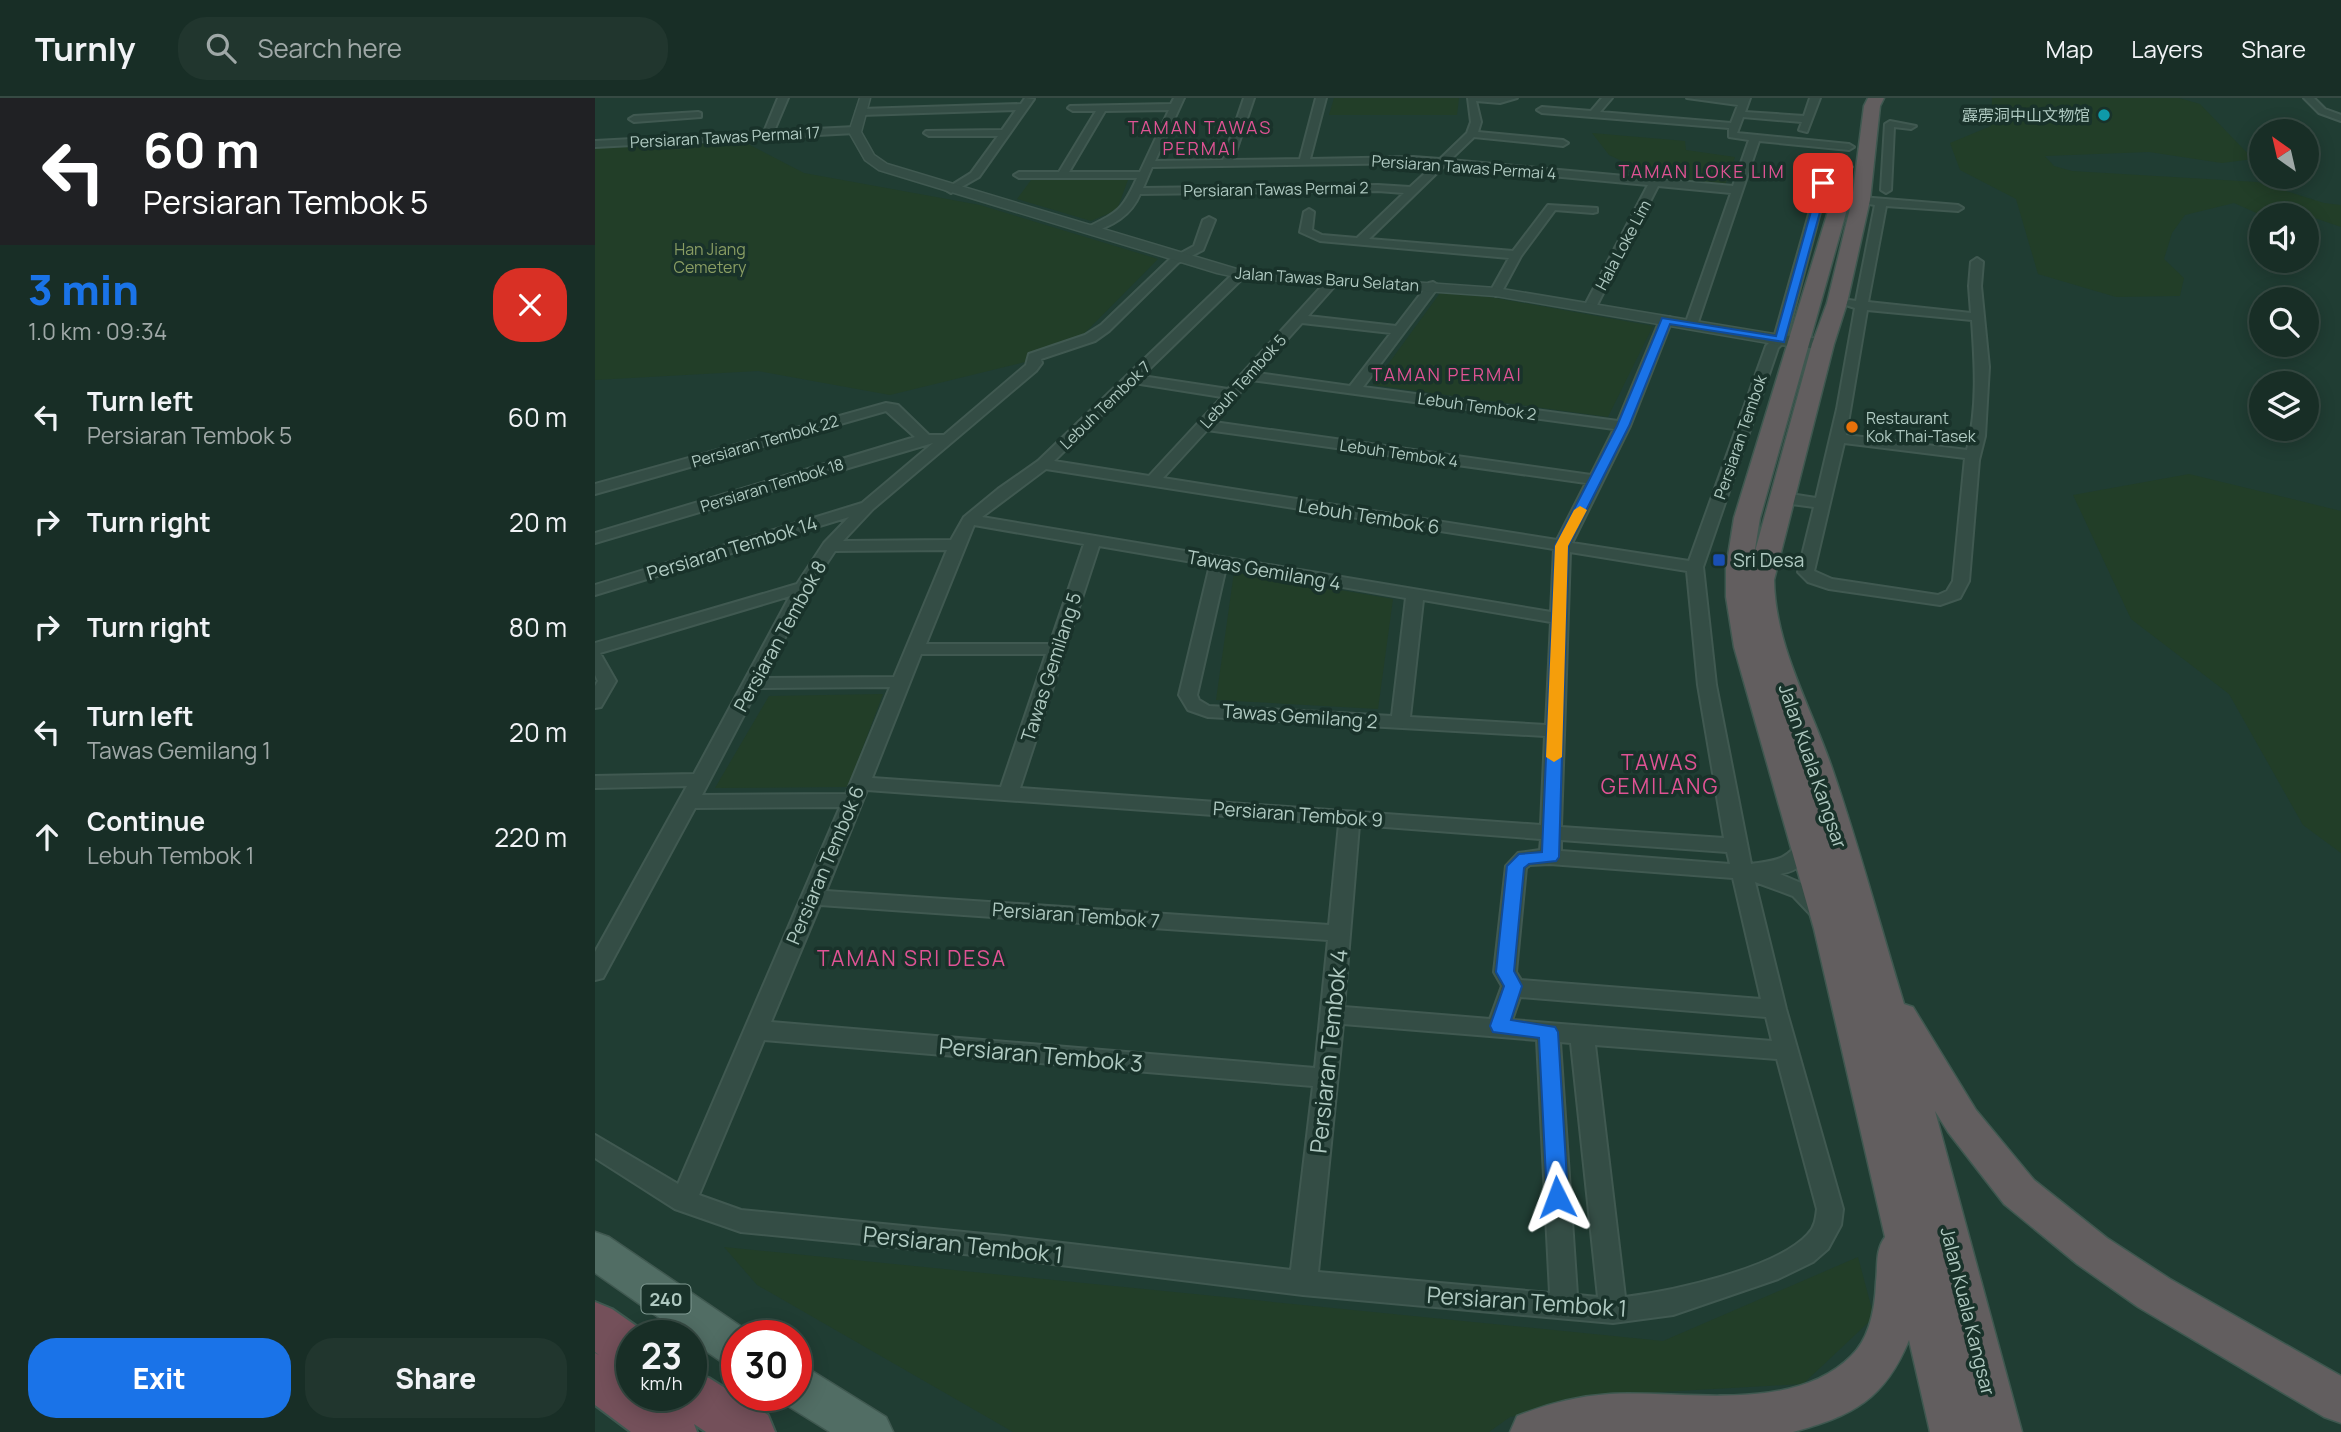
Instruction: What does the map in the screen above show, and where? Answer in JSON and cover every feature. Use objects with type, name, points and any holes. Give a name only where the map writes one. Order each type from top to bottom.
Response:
[{"type":"highway","name":"Jalan Kuala Kangsar","points":[[1861,98],[1855,109],[1842,196],[1789,341],[1766,561],[1761,580],[1761,606],[1775,657],[1825,793],[1938,1191],[1998,1432]]},
{"type":"highway","name":"Jalan Kuala Kangsar","points":[[1876,98],[1872,106],[1878,134],[1863,181],[1837,303],[1773,485],[1747,518],[1739,558],[1739,606],[1748,647],[1809,843],[1832,929],[1954,1432]]},
{"type":"highway","points":[[1881,995],[1905,1022],[1962,1121],[2019,1192],[2092,1251],[2154,1293],[2341,1401]]},
{"type":"highway","points":[[1534,1432],[1556,1424],[1612,1417],[1733,1421],[1770,1419],[1818,1409],[1843,1394],[1861,1379],[1889,1337],[1899,1285],[1897,1197]]},
{"type":"highway","points":[[595,1324],[616,1339]]},
{"type":"highway","points":[[595,1376],[672,1432]]},
{"type":"highway","points":[[707,1404],[750,1432]]},
{"type":"main road","name":"240","points":[[595,1250],[721,1337]]},
{"type":"main road","points":[[812,1396],[870,1432]]},
{"type":"street","points":[[768,135],[783,98]]},
{"type":"street","points":[[855,130],[865,98]]},
{"type":"street","points":[[944,109],[946,98]]},
{"type":"street","points":[[1227,163],[1249,98]]},
{"type":"street","points":[[1304,161],[1321,98]]},
{"type":"street","points":[[1361,240],[1472,134],[1476,122],[1473,99],[1512,98]]},
{"type":"street","points":[[1593,114],[1607,98]]},
{"type":"street","points":[[1692,98],[1744,100],[1735,131]]},
{"type":"street","points":[[1801,143],[1815,98]]},
{"type":"street","points":[[2309,98],[2327,114],[2341,118]]},
{"type":"street","points":[[1073,108],[1177,102],[1138,191],[1125,212],[1090,230]]},
{"type":"street","points":[[861,112],[1026,103]]},
{"type":"street","points":[[951,190],[975,175],[1026,103]]},
{"type":"street","points":[[1062,175],[1102,108]]},
{"type":"street","points":[[1542,110],[1735,131],[1754,140],[1849,147]]},
{"type":"street","points":[[634,119],[700,111],[683,140]]},
{"type":"street","points":[[1739,114],[1807,119]]},
{"type":"street","points":[[1863,181],[1887,187],[1878,134],[1890,124],[1911,126]]},
{"type":"street","name":"Persiaran Tawas Permai 17","points":[[595,144],[855,130]]},
{"type":"street","name":"Jalan Tawas Baru Selatan","points":[[855,130],[857,139],[877,164],[951,190],[1240,274],[1496,292],[1789,341],[1823,344]]},
{"type":"street","points":[[929,133],[1005,133]]},
{"type":"street","points":[[1472,134],[1563,143]]},
{"type":"street","points":[[1691,325],[1754,140]]},
{"type":"street","name":"Persiaran Tawas Permai 4","points":[[1019,175],[1062,175],[1227,163],[1444,162],[1737,190]]},
{"type":"street","name":"Hala Loke Lim","points":[[1590,307],[1655,182]]},
{"type":"street","name":"Persiaran Tawas Permai 2","points":[[1138,191],[1364,188],[1414,191]]},
{"type":"street","points":[[1861,200],[1958,208]]},
{"type":"street","points":[[1881,202],[1860,305],[1838,438],[1820,503],[1806,572],[1814,579],[1940,600],[1954,594],[1961,581],[1982,367],[1975,286],[1977,262]]},
{"type":"street","points":[[1496,292],[1516,255],[1549,209],[1556,206],[1593,210]]},
{"type":"street","points":[[1309,212],[1306,232],[1310,236],[1516,255]]},
{"type":"street","points":[[1179,257],[1201,246],[1209,220]]},
{"type":"street","name":"Persiaran Tembok 8","points":[[595,972],[803,587],[830,546],[868,506],[1031,368],[1035,363],[1034,357],[1090,338],[1105,328],[1179,257]]},
{"type":"street","name":"Lebuh Tembok 7","points":[[963,532],[1003,492],[1043,464],[1240,274]]},
{"type":"street","name":"Lebuh Tembok 5","points":[[1152,482],[1333,280]]},
{"type":"street","points":[[1355,390],[1433,286]]},
{"type":"street","points":[[1837,303],[1977,317]]},
{"type":"street","points":[[1299,319],[1399,330]]},
{"type":"street","points":[[1550,857],[1562,546],[1623,426],[1666,320]]},
{"type":"street","name":"Persiaran Tembok","points":[[1695,567],[1772,346],[1789,341]]},
{"type":"street","name":"Lebuh Tembok 2","points":[[1248,376],[1623,426]]},
{"type":"street","points":[[1132,379],[1232,394]]},
{"type":"street","name":"Persiaran Tembok 22","points":[[595,489],[886,407],[893,408],[925,439]]},
{"type":"street","name":"Lebuh Tembok 4","points":[[1203,425],[1596,480]]},
{"type":"street","points":[[1838,438],[1973,454]]},
{"type":"street","name":"Persiaran Tembok 18","points":[[595,538],[925,439],[949,439]]},
{"type":"street","name":"Lebuh Tembok 6","points":[[1043,464],[1695,567]]},
{"type":"street","points":[[1773,485],[1820,503]]},
{"type":"street","name":"Persiaran Tembok 14","points":[[595,590],[868,506]]},
{"type":"street","name":"Tawas Gemilang 4","points":[[830,546],[963,532],[1093,541],[1559,618]]},
{"type":"street","name":"Persiaran Tembok 6","points":[[684,1201],[963,532]]},
{"type":"street","name":"Tawas Gemilang 5","points":[[1009,793],[1093,541]]},
{"type":"street","name":"Tawas Gemilang 2","points":[[1219,563],[1188,695],[1193,705],[1208,710],[1555,731]]},
{"type":"street","name":"Persiaran Tembok 1","points":[[595,1145],[684,1201],[721,1217],[741,1221],[1004,1247],[1303,1283],[1564,1307],[1613,1311],[1674,1303],[1769,1271],[1804,1254],[1819,1241],[1828,1225],[1830,1209],[1775,1009],[1736,846],[1707,685],[1707,660],[1695,567]]},
{"type":"street","points":[[595,649],[803,587]]},
{"type":"street","points":[[1400,723],[1415,596]]},
{"type":"street","points":[[914,649],[1057,649]]},
{"type":"street","points":[[595,657],[607,681],[595,703]]},
{"type":"street","points":[[753,683],[899,682]]},
{"type":"street","points":[[595,782],[701,780]]},
{"type":"street","name":"Persiaran Tembok 9","points":[[689,802],[856,792],[1009,793],[1736,846]]},
{"type":"street","name":"Persiaran Tembok 4","points":[[1303,1283],[1326,1078],[1350,818]]},
{"type":"street","points":[[1743,872],[1786,866],[1800,856],[1809,843]]},
{"type":"street","points":[[1775,1009],[1520,989],[1513,986],[1505,972],[1516,866],[1525,858],[1550,857],[1743,872],[1784,881],[1798,888],[1814,903],[1832,929]]},
{"type":"street","name":"Persiaran Tembok 7","points":[[813,897],[1339,933]]},
{"type":"street","points":[[1499,1026],[1513,986]]},
{"type":"street","points":[[1332,1014],[1786,1051]]},
{"type":"street","name":"Persiaran Tembok 3","points":[[756,1030],[1326,1078]]},
{"type":"street","points":[[1549,1032],[1564,1307]]},
{"type":"street","points":[[1581,1034],[1613,1311]]},
{"type":"green space","points":[[1334,98],[1459,98],[1457,115],[1329,115]]},
{"type":"green space","points":[[1992,98],[2179,98],[2200,104],[2249,155],[2249,160],[2222,163],[2149,152],[2045,156],[2054,166],[2072,171],[2249,182],[2249,189],[2279,189],[2324,203],[2341,205],[2341,227],[2319,219],[2319,203],[2249,203],[2249,210],[2234,203],[2185,215],[2172,233],[2164,259],[2184,278],[2180,296],[2116,297],[2038,274],[2016,199],[1960,170],[1950,143],[1991,126]]},
{"type":"green space","points":[[1592,133],[1685,141],[1686,150],[1735,157],[1725,185],[1661,179],[1609,155]]},
{"type":"green space","name":"Han Jiang Cemetery","points":[[744,142],[804,173],[980,205],[1158,259],[1066,352],[890,395],[758,371],[595,380],[595,148]]},
{"type":"green space","points":[[1034,176],[1129,177],[1117,210],[1091,221],[1017,199]]},
{"type":"green space","points":[[1440,293],[1490,297],[1653,326],[1608,417],[1373,385]]},
{"type":"green space","points":[[2189,474],[2341,511],[2341,853],[2303,825],[2229,694],[2131,619],[2073,495]]},
{"type":"green space","points":[[1234,572],[1393,599],[1378,709],[1216,700]]},
{"type":"green space","points":[[883,694],[848,787],[715,788],[769,696]]},
{"type":"green space","points":[[724,1247],[1663,1341],[1858,1257],[1874,1317],[1803,1384],[1625,1394],[1510,1417],[1489,1432],[1013,1432],[757,1285]]},
{"type":"slow traffic","points":[[1554,757],[1562,546],[1580,510]]},
{"type":"place","name":"霹雳洞中山文物馆","points":[[2104,115]]},
{"type":"place","name":"Restaurant Kok Thai-Tasek","points":[[1852,427]]},
{"type":"place","name":"Sri Desa","points":[[1719,560]]},
{"type":"district","name":"TAMAN TAWAS PERMAI","points":[[1200,137]]},
{"type":"district","name":"TAMAN LOKE LIM","points":[[1702,171]]},
{"type":"district","name":"TAMAN PERMAI","points":[[1447,374]]},
{"type":"district","name":"TAWAS GEMILANG","points":[[1660,774]]},
{"type":"district","name":"TAMAN SRI DESA","points":[[912,958]]},
{"type":"route","points":[[1557,1197],[1549,1032],[1499,1026],[1513,986],[1505,972],[1505,960],[1516,866],[1525,858],[1550,857],[1562,546],[1623,426],[1666,320],[1780,340],[1823,183]]}]
